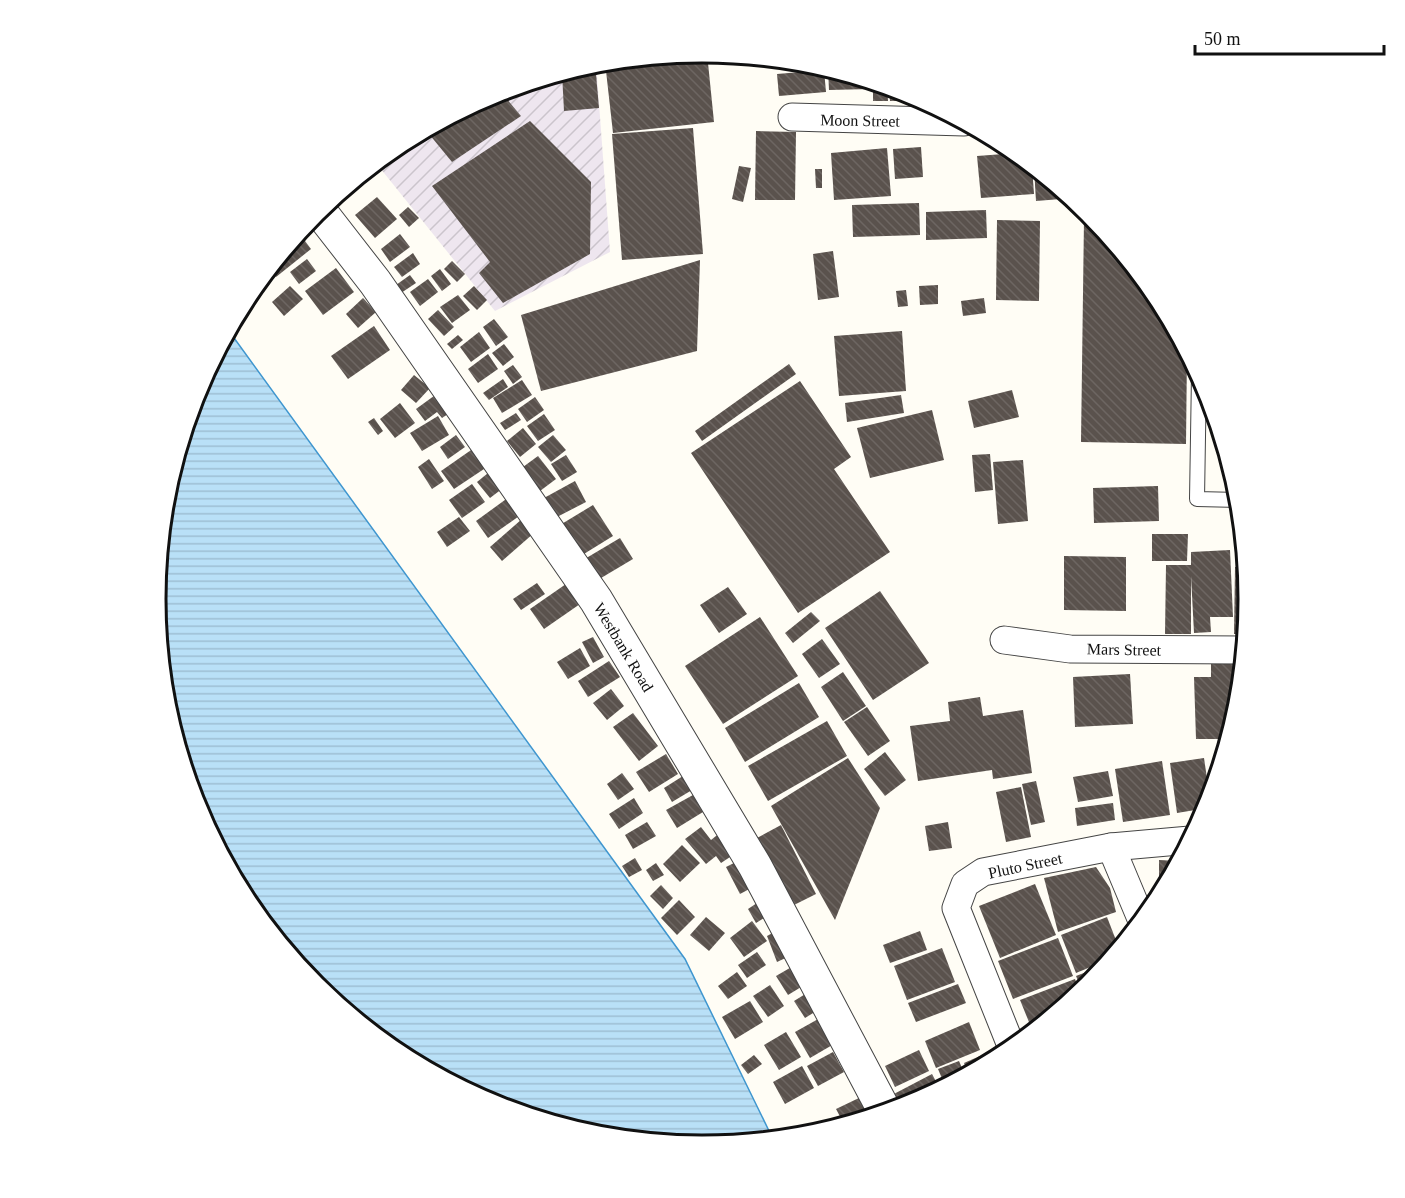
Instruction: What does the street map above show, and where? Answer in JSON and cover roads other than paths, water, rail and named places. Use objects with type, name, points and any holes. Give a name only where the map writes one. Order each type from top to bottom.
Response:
[{"type":"street","name":"Moon Street","points":[[792,117],[946,121]]},
{"type":"street","name":"Westbank Road","points":[[325,218],[375,282],[596,600],[754,866],[881,1105]]},
{"type":"street","name":"Mars Street","points":[[1004,640],[1070,649],[1236,650]]},
{"type":"street","name":"Pluto Street","points":[[1008,1039],[956,908],[965,884],[983,872],[1111,847],[1181,841]]},
{"type":"street","points":[[1111,847],[1138,911]]},
{"type":"lane","points":[[1199,396],[1197,499],[1229,500]]},
{"type":"water","points":[[234,338],[685,959],[769,1130],[702,1135],[633,1130],[564,1117],[497,1094],[434,1063],[376,1024],[323,978],[277,925],[238,867],[207,804],[185,738],[177,704],[168,634],[166,599],[168,564],[177,494],[185,460],[207,394]]}]
